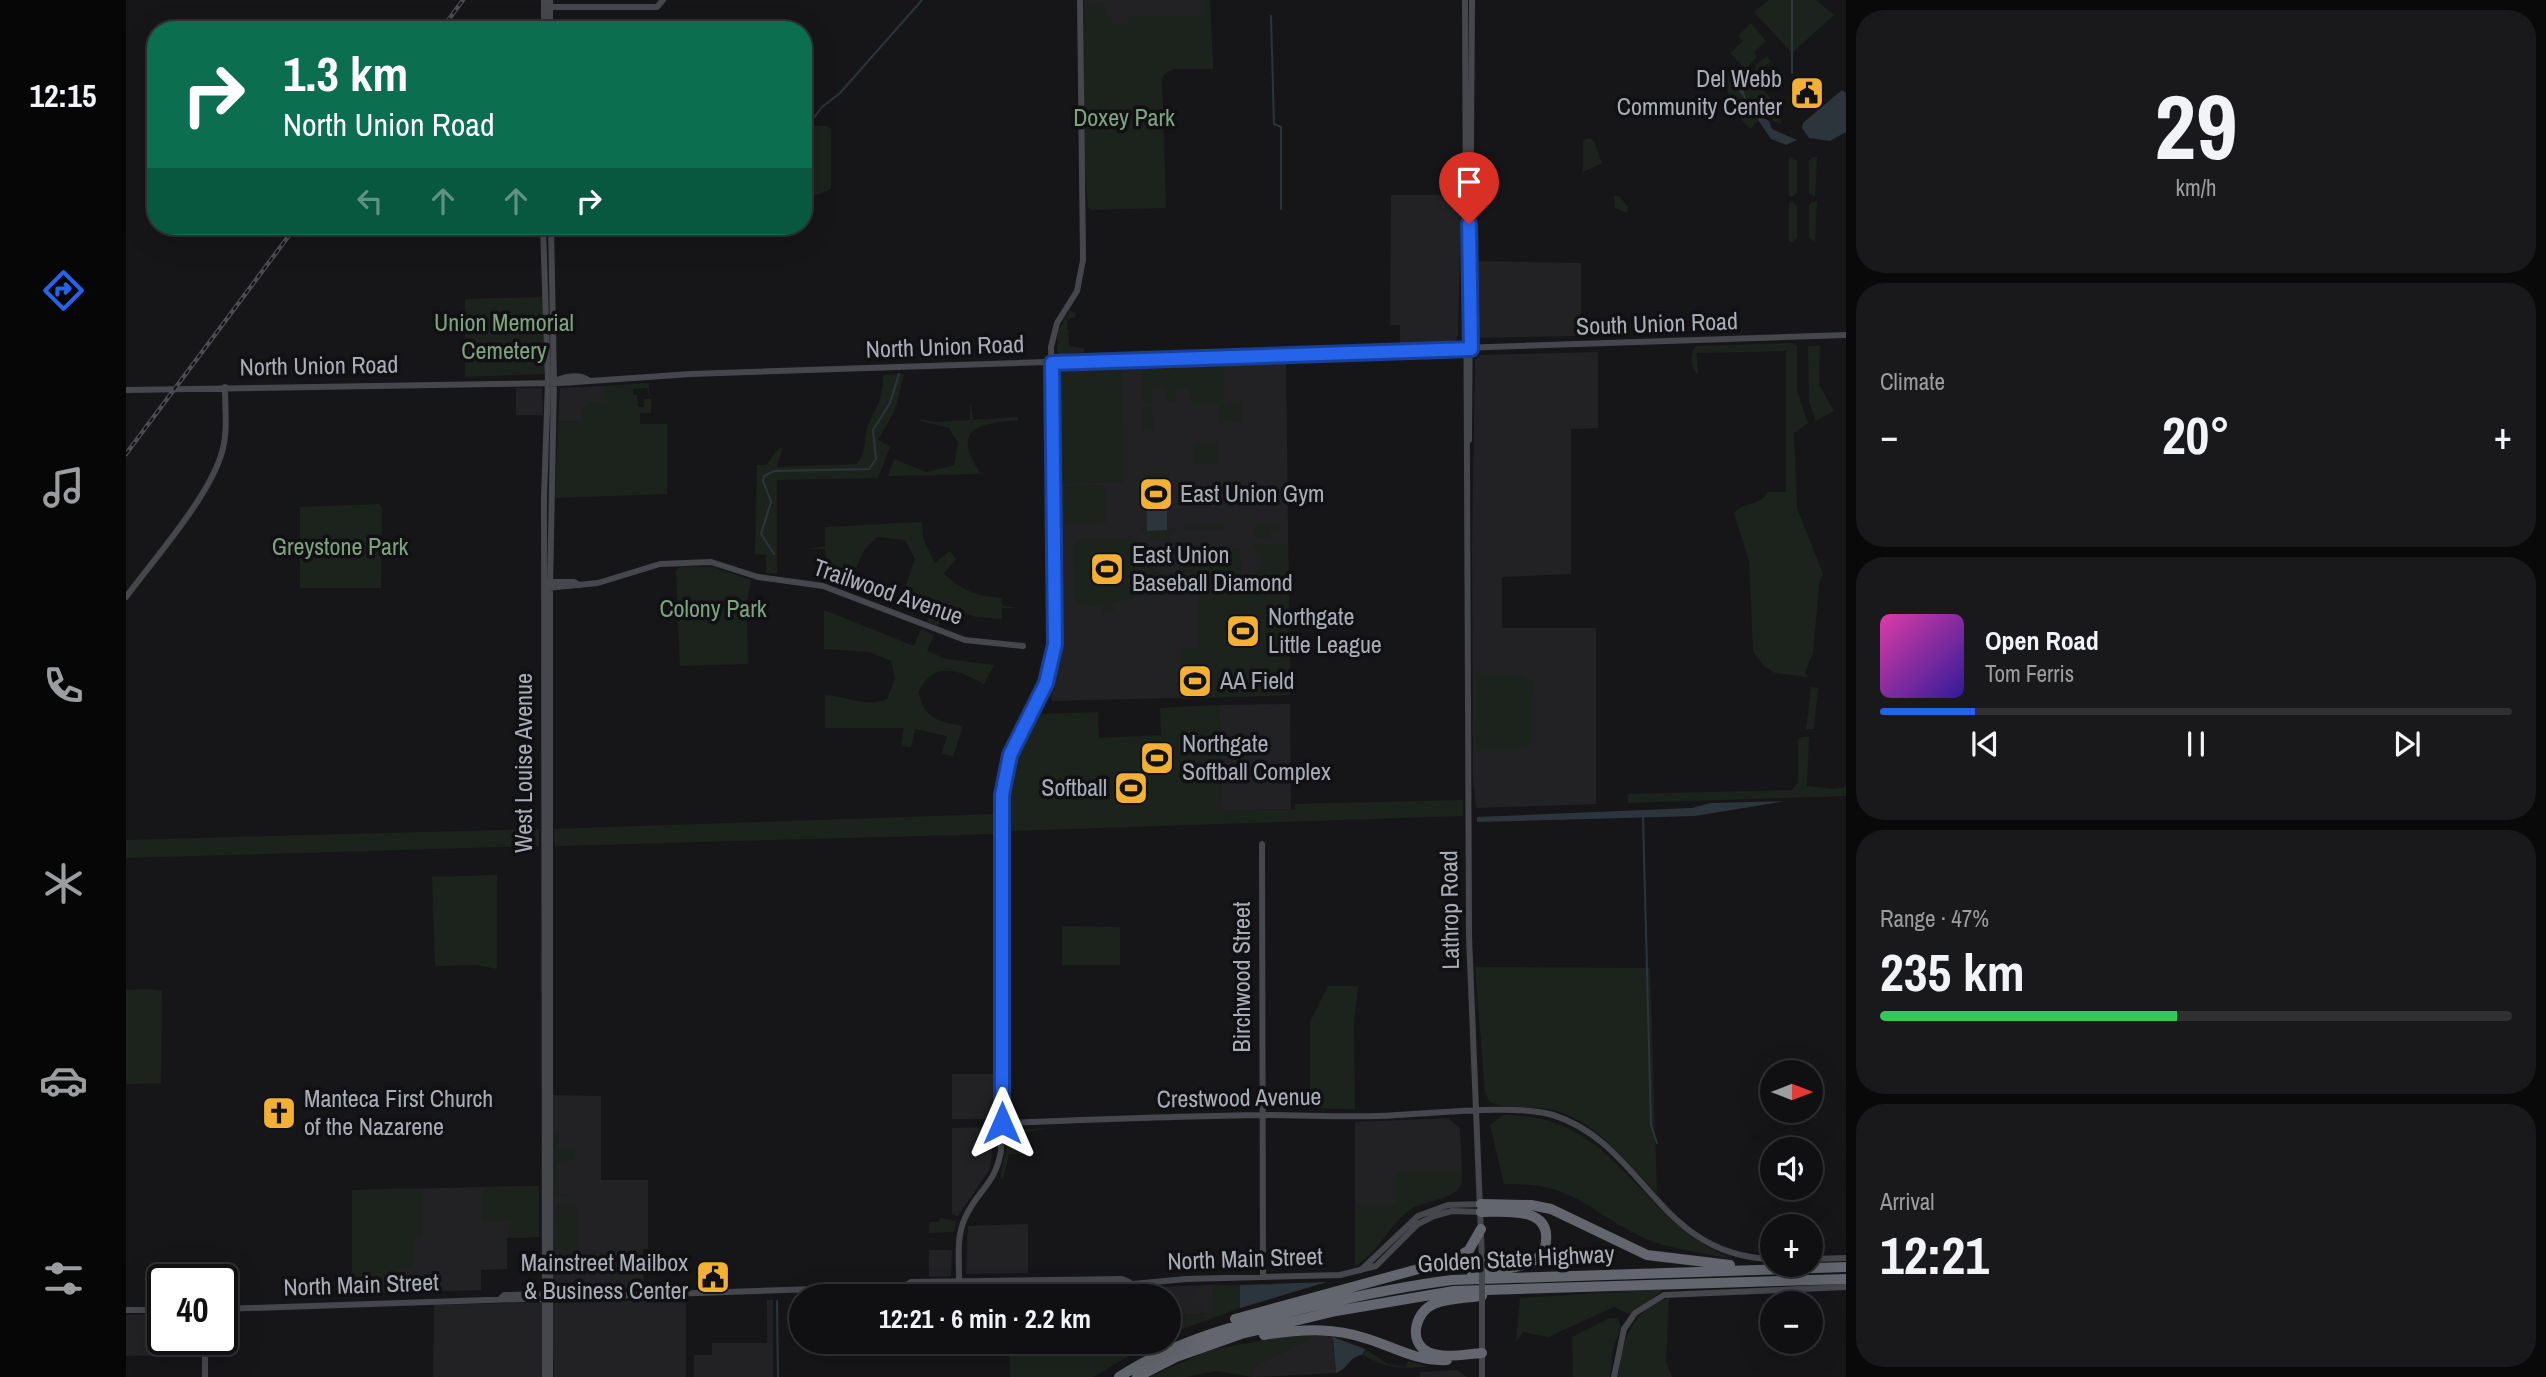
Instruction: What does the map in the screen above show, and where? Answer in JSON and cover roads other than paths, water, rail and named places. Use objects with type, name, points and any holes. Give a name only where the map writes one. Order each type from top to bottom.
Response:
[{"type":"highway","points":[[1481,1208],[1531,1205],[1551,1209],[1629,1247],[1661,1259],[1760,1269]]},
{"type":"highway","points":[[1452,1280],[1527,1264],[1537,1258],[1545,1247],[1545,1230],[1535,1216],[1481,1208]]},
{"type":"highway","points":[[1135,1373],[1170,1345],[1221,1324],[1455,1259],[1469,1250],[1481,1229]]},
{"type":"highway","name":"Golden State Highway","points":[[1823,1268],[1846,1267]]},
{"type":"highway","name":"Golden State Highway","points":[[1135,1373],[1176,1347],[1233,1326],[1382,1290],[1452,1280],[1760,1270]]},
{"type":"highway","name":"Golden State Highway","points":[[1119,1377],[1218,1342],[1336,1311],[1454,1291],[1846,1279]]},
{"type":"highway","points":[[1482,1356],[1440,1355],[1429,1352],[1422,1348],[1416,1336],[1417,1320],[1425,1309],[1444,1301],[1493,1295],[1656,1285]]},
{"type":"highway","points":[[1218,1342],[1323,1329],[1360,1336],[1431,1361],[1482,1356]]},
{"type":"street","points":[[547,4],[652,7],[661,6],[663,0]]},
{"type":"street","points":[[960,1284],[961,1229],[967,1214],[995,1177],[1001,1152],[1002,795],[1010,755],[1046,683],[1056,634],[1053,334],[1077,291],[1083,260],[1080,0]]},
{"type":"street","name":"Lathrop Road","points":[[1465,0],[1469,442],[1468,922],[1481,1208],[1482,1377]]},
{"type":"street","name":"Lathrop Road","points":[[1467,197],[1472,0]]},
{"type":"street","name":"West Louise Avenue","points":[[543,235],[551,382]]},
{"type":"street","name":"West Louise Avenue","points":[[547,1377],[547,585],[551,235]]},
{"type":"street","name":"South Union Road","points":[[1468,349],[1846,336]]},
{"type":"street","name":"North Union Road","points":[[126,390],[551,382],[1468,349]]},
{"type":"street","points":[[126,597],[203,493],[218,466],[225,435],[225,387]]},
{"type":"street","name":"Trailwood Avenue","points":[[547,585],[598,583],[660,564],[711,562],[758,577],[823,586],[965,640],[1023,646]]},
{"type":"street","name":"Birchwood Street","points":[[1262,844],[1263,1277]]},
{"type":"street","name":"Crestwood Avenue","points":[[1002,1123],[1529,1111],[1573,1123],[1596,1138],[1694,1236],[1737,1255],[1760,1258]]},
{"type":"street","name":"North Main Street","points":[[1124,1284],[1340,1275],[1361,1270],[1418,1216],[1448,1205],[1481,1208]]},
{"type":"street","points":[[1823,1259],[1846,1258]]},
{"type":"street","name":"North Main Street","points":[[908,1284],[960,1280],[1122,1279],[1129,1282]]},
{"type":"street","points":[[1614,1377],[1624,1329],[1635,1314],[1664,1295],[1846,1287]]},
{"type":"street","name":"North Main Street","points":[[238,1308],[602,1293],[607,1296],[789,1290]]},
{"type":"street","points":[[126,1310],[147,1310]]},
{"type":"street","points":[[205,1355],[205,1377]]},
{"type":"waterway","points":[[812,120],[822,107],[840,93],[922,0]]},
{"type":"waterway","points":[[1792,0],[1792,73]]},
{"type":"waterway","points":[[1271,16],[1274,124],[1281,127],[1281,209]]},
{"type":"waterway","points":[[774,554],[761,534],[771,502],[763,481],[764,476],[774,471],[869,469],[876,459],[873,430],[890,403],[899,374]]},
{"type":"waterway","points":[[1643,816],[1651,1125],[1657,1143]]},
{"type":"waterway","points":[[777,1301],[778,1377]]},
{"type":"railway","points":[[448,21],[463,0]]},
{"type":"railway","points":[[126,454],[289,235]]},
{"type":"place","name":"Del Webb Community Center","points":[[1807,93]]},
{"type":"place","name":"East Union Gym","points":[[1156,494]]},
{"type":"place","name":"East Union Baseball Diamond","points":[[1107,569]]},
{"type":"place","name":"Northgate Little League","points":[[1243,631]]},
{"type":"place","name":"AA Field","points":[[1195,681]]},
{"type":"place","name":"Northgate Softball Complex","points":[[1157,758]]},
{"type":"place","name":"Softball","points":[[1131,788]]},
{"type":"place","name":"Manteca First Church of the Nazarene","points":[[279,1113]]},
{"type":"place","name":"Mainstreet Mailbox & Business Center","points":[[713,1277]]},
{"type":"park label","name":"Doxey Park","points":[[1124,118]]},
{"type":"park label","name":"Union Memorial Cemetery","points":[[504,337]]},
{"type":"park label","name":"Greystone Park","points":[[340,547]]},
{"type":"park label","name":"Colony Park","points":[[713,609]]}]
